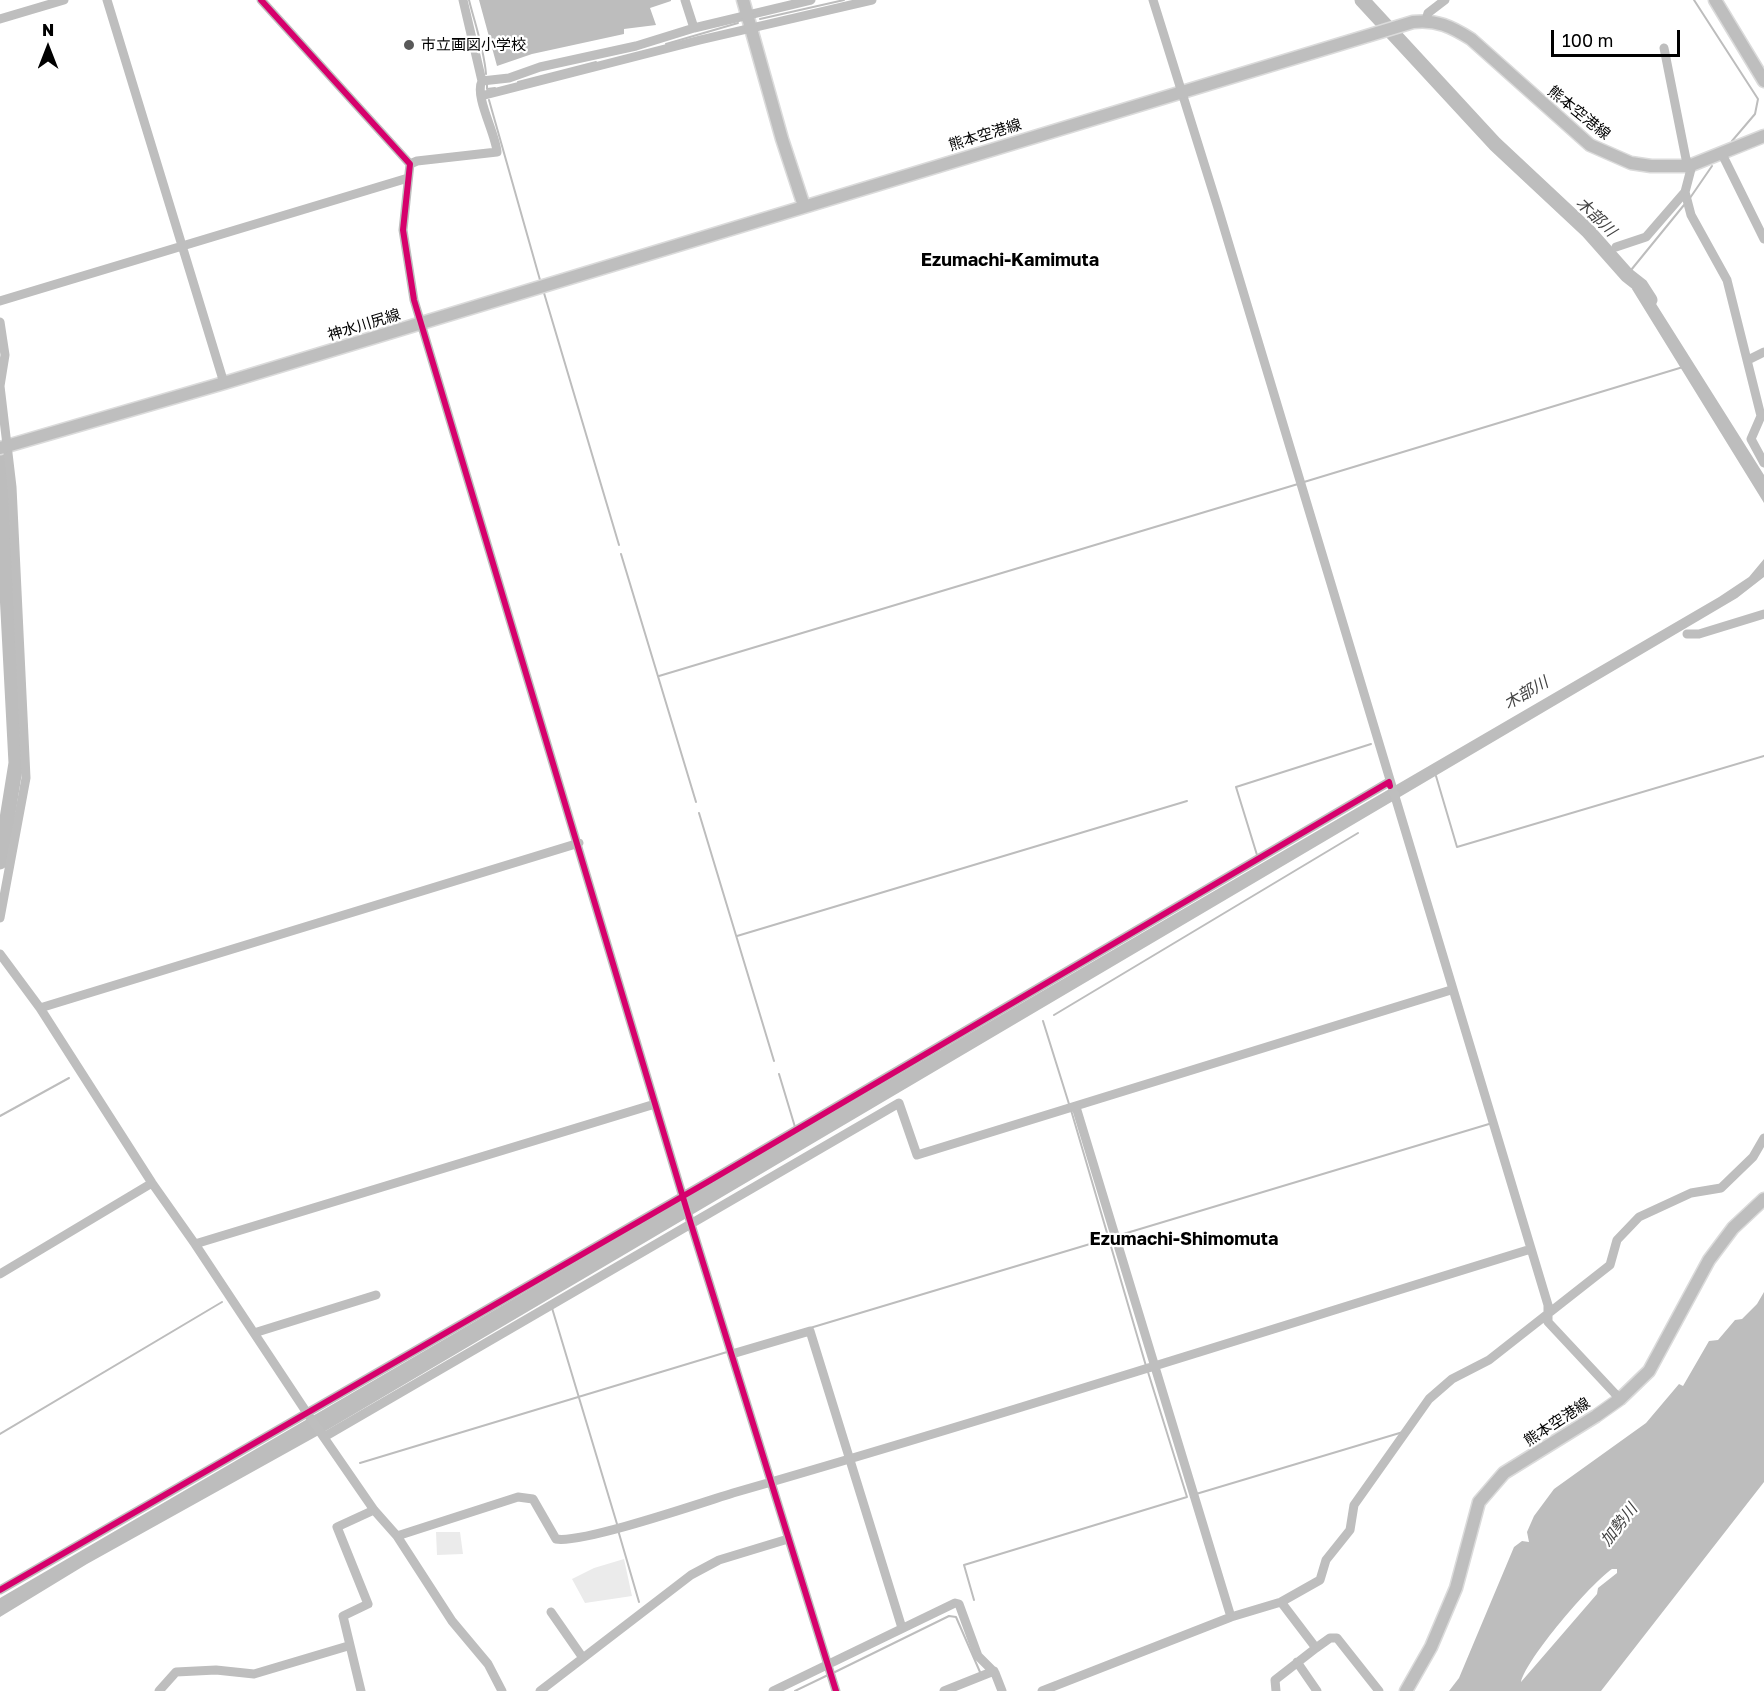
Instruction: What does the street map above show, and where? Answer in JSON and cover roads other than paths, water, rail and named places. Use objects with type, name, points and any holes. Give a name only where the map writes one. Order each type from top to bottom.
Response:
[{"type":"main road","points":[[744,0],[782,139],[804,206]]},
{"type":"main road","points":[[1715,0],[1764,81]]},
{"type":"main road","name":"熊本空港線","points":[[804,206],[1379,32],[1426,21],[1444,24],[1471,39],[1590,145],[1604,153],[1641,165],[1689,166],[1764,136]]},
{"type":"main road","name":"神水川尻線","points":[[4,446],[224,383],[804,206]]},
{"type":"main road","name":"熊本空港線","points":[[1409,1686],[1431,1647],[1456,1588],[1479,1502],[1504,1473],[1562,1439],[1620,1399],[1649,1371],[1718,1246],[1733,1228],[1764,1199]]},
{"type":"street","points":[[0,19],[64,0]]},
{"type":"street","points":[[107,0],[133,81],[180,247],[224,383]]},
{"type":"street","points":[[261,0],[410,164]]},
{"type":"street","points":[[410,164],[417,161],[496,153],[479,87],[482,81],[463,0]]},
{"type":"street","points":[[685,0],[694,28]]},
{"type":"street","points":[[481,96],[872,0]]},
{"type":"street","points":[[1153,0],[1218,208],[1389,784],[1548,1305],[1548,1322],[1620,1399]]},
{"type":"street","points":[[1426,21],[1428,13],[1445,0]]},
{"type":"street","points":[[482,81],[508,78],[540,67],[655,41],[694,28],[806,1]]},
{"type":"street","points":[[1616,248],[1646,237],[1685,194],[1691,173],[1686,159],[1664,48]]},
{"type":"street","points":[[1722,154],[1764,239]]},
{"type":"street","points":[[410,164],[403,230],[414,300],[656,1104],[836,1691]]},
{"type":"street","points":[[0,302],[408,178]]},
{"type":"street","points":[[1685,194],[1688,207],[1727,280],[1761,416],[1751,440],[1764,463]]},
{"type":"street","points":[[0,322],[5,355],[0,386],[1,404],[26,778],[0,918]]},
{"type":"street","points":[[1748,360],[1764,352]]},
{"type":"street","points":[[1687,634],[1699,634],[1764,614]]},
{"type":"street","points":[[0,1590],[1389,784]]},
{"type":"street","points":[[40,1008],[579,843]]},
{"type":"street","points":[[0,954],[40,1008],[152,1183],[307,1413],[374,1510],[397,1536],[452,1621],[488,1664],[502,1691]]},
{"type":"street","points":[[324,1437],[899,1103],[916,1155],[1451,990]]},
{"type":"street","points":[[195,1244],[656,1104]]},
{"type":"street","points":[[1076,1107],[1231,1617]]},
{"type":"street","points":[[1042,1691],[1231,1617],[1281,1602],[1320,1580],[1326,1560],[1350,1530],[1354,1505],[1429,1399],[1452,1379],[1489,1360],[1610,1266],[1617,1240],[1639,1217],[1691,1193],[1721,1188],[1753,1157],[1764,1138]]},
{"type":"street","points":[[0,1274],[152,1183]]},
{"type":"street","points":[[397,1536],[518,1497],[533,1499],[556,1539],[564,1540],[617,1527],[1154,1366],[1531,1249]]},
{"type":"street","points":[[254,1332],[376,1295]]},
{"type":"street","points":[[732,1354],[810,1331],[902,1628]]},
{"type":"street","points":[[361,1691],[342,1616],[368,1604],[336,1527],[374,1510]]},
{"type":"street","points":[[540,1691],[691,1575],[719,1560],[788,1539]]},
{"type":"street","points":[[1281,1602],[1316,1647]]},
{"type":"street","points":[[772,1691],[827,1667],[950,1604],[959,1604],[978,1656],[994,1671],[1002,1691]]},
{"type":"street","points":[[551,1612],[583,1658]]},
{"type":"street","points":[[1276,1691],[1275,1680],[1316,1647],[1330,1638],[1337,1638],[1378,1691]]},
{"type":"street","points":[[159,1691],[176,1672],[216,1670],[254,1674],[348,1646]]},
{"type":"street","points":[[1297,1662],[1317,1691]]},
{"type":"street","points":[[944,1691],[994,1671]]},
{"type":"street","points":[[1397,1691],[1407,1682],[1409,1686]]},
{"type":"water","points":[[479,0],[671,1],[650,8],[656,25],[624,29],[624,34],[532,54],[497,66]]},
{"type":"water","points":[[1641,280],[1764,475],[1764,503],[1632,289]]},
{"type":"water","points":[[1764,559],[1764,577],[1737,598],[317,1436],[87,1564],[0,1617],[0,1598],[1719,597],[1749,577]]},
{"type":"water","name":"加勢川","points":[[1764,1292],[1764,1482],[1601,1691],[1449,1691],[1459,1678],[1514,1547],[1522,1541],[1529,1542],[1527,1532],[1534,1516],[1554,1489],[1646,1423],[1679,1384],[1683,1386],[1709,1341],[1718,1340],[1735,1320],[1742,1319],[1757,1304]],"holes":[[[1612,1569],[1617,1569],[1617,1573],[1598,1588],[1597,1594],[1521,1682],[1535,1656],[1560,1622],[1602,1577]]]},
{"type":"waterway","points":[[469,0],[486,74]]},
{"type":"waterway","points":[[760,19],[844,0]]},
{"type":"waterway","name":"木部川","points":[[1362,0],[1495,144],[1588,231],[1627,275],[1641,286],[1650,300]]},
{"type":"waterway","points":[[1694,0],[1758,99],[1755,114],[1732,141]]},
{"type":"waterway","points":[[666,44],[738,23]]},
{"type":"waterway","points":[[518,82],[596,62]]},
{"type":"waterway","points":[[487,85],[487,89],[495,88]]},
{"type":"waterway","points":[[489,100],[540,280]]},
{"type":"waterway","points":[[1690,198],[1712,166]]},
{"type":"waterway","points":[[1627,275],[1684,205]]},
{"type":"waterway","points":[[544,293],[619,545]]},
{"type":"waterway","points":[[1304,482],[1683,367]]},
{"type":"waterway","points":[[0,460],[16,763],[0,862]]},
{"type":"waterway","points":[[659,676],[1298,484]]},
{"type":"waterway","points":[[621,554],[696,802]]},
{"type":"waterway","points":[[1257,855],[1236,787],[1371,744]]},
{"type":"waterway","points":[[1436,776],[1457,847],[1764,756]]},
{"type":"waterway","points":[[737,936],[1187,801]]},
{"type":"waterway","points":[[699,813],[774,1061]]},
{"type":"waterway","points":[[1054,1015],[1358,833]]},
{"type":"waterway","points":[[1043,1021],[1069,1104]]},
{"type":"waterway","points":[[779,1074],[795,1127]]},
{"type":"waterway","points":[[0,1116],[69,1078]]},
{"type":"waterway","points":[[1071,1110],[1146,1366]]},
{"type":"waterway","points":[[1120,1235],[1489,1124]]},
{"type":"waterway","points":[[810,1328],[1110,1238]]},
{"type":"waterway","points":[[0,1434],[222,1302]]},
{"type":"waterway","points":[[552,1308],[617,1524]]},
{"type":"waterway","points":[[360,1463],[727,1352]]},
{"type":"waterway","points":[[974,1600],[964,1565],[1187,1497],[1148,1372]]},
{"type":"waterway","points":[[1196,1494],[1403,1432]]},
{"type":"waterway","points":[[618,1530],[639,1602]]},
{"type":"waterway","points":[[833,1673],[949,1616],[956,1617],[980,1672]]},
{"type":"waterway","points":[[795,1691],[828,1675]]},
{"type":"place","name":"市立画図小学校","points":[[409,45]]},
{"type":"district","name":"Ezumachi-Kamimuta","points":[[1010,260]]},
{"type":"district","name":"Ezumachi-Shimomuta","points":[[1184,1239]]}]
